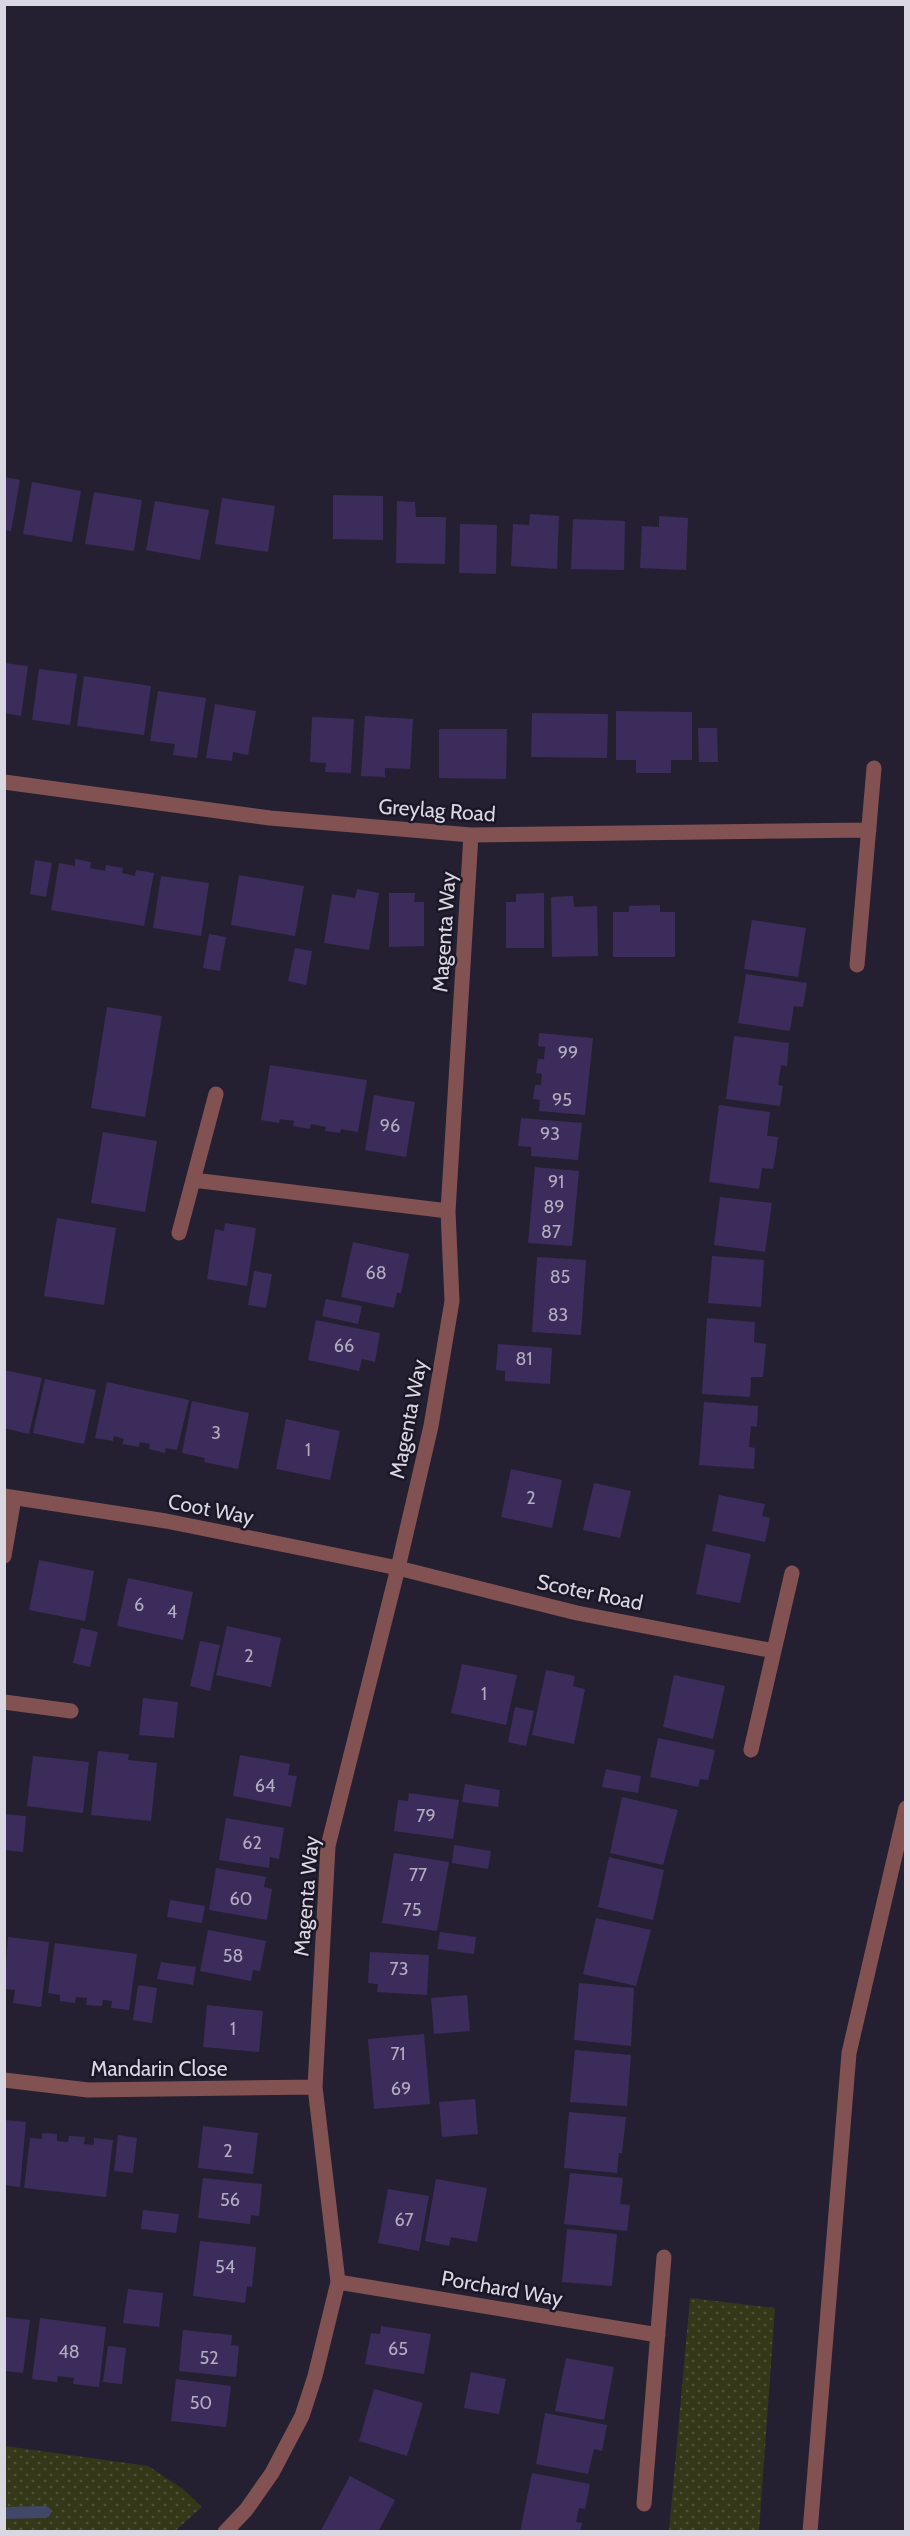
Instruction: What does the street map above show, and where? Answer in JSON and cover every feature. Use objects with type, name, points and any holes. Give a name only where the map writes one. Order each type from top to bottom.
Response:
[{"type":"street","points":[[857,965],[874,768]]},
{"type":"street","name":"Greylag Road","points":[[4,782],[270,818],[471,836],[869,830]]},
{"type":"street","name":"Magenta Way","points":[[225,2532],[246,2510],[272,2473],[302,2416],[315,2376],[338,2282],[315,2087],[328,1846],[431,1426],[452,1301],[448,1211],[471,836]]},
{"type":"street","points":[[179,1233],[216,1094]]},
{"type":"street","points":[[193,1180],[448,1211]]},
{"type":"street","name":"Coot Way","points":[[4,1556],[9,1497],[166,1521],[398,1568]]},
{"type":"street","name":"Scoter Road","points":[[398,1568],[577,1613],[774,1651]]},
{"type":"street","points":[[751,1750],[792,1573]]},
{"type":"street","points":[[4,1702],[71,1711]]},
{"type":"street","points":[[810,2532],[849,2053],[906,1808]]},
{"type":"street","name":"Mandarin Close","points":[[4,2080],[88,2090],[315,2087]]},
{"type":"street","points":[[644,2504],[664,2257]]},
{"type":"street","name":"Porchard Way","points":[[338,2282],[658,2335]]},
{"type":"green space","points":[[690,2298],[775,2308],[759,2531],[669,2531]]},
{"type":"green space","points":[[5,2446],[148,2466],[183,2489],[202,2507],[175,2531],[5,2531]]},
{"type":"building","points":[[4,477],[20,480],[11,531],[4,530]]},
{"type":"building","points":[[32,482],[81,491],[72,542],[23,534]]},
{"type":"building","points":[[94,492],[142,500],[134,551],[85,544]]},
{"type":"building","points":[[333,495],[383,496],[383,540],[333,539]]},
{"type":"building","points":[[222,498],[275,506],[268,552],[215,544]]},
{"type":"building","points":[[155,501],[209,510],[200,560],[146,550]]},
{"type":"building","points":[[397,501],[415,502],[416,517],[446,517],[445,564],[396,563]]},
{"type":"building","points":[[530,514],[559,516],[557,569],[511,566],[513,524],[529,525]]},
{"type":"building","points":[[659,516],[688,518],[686,570],[640,568],[642,526],[659,527]]},
{"type":"building","points":[[573,519],[625,521],[624,570],[571,569]]},
{"type":"building","points":[[460,524],[497,525],[496,574],[459,573]]},
{"type":"building","points":[[4,663],[28,666],[21,716],[4,713]]},
{"type":"building","points":[[39,669],[77,674],[70,725],[32,720]]},
{"type":"building","points":[[84,676],[151,686],[144,735],[77,726]]},
{"type":"building","points":[[158,691],[206,698],[197,758],[173,755],[175,744],[150,741]]},
{"type":"building","points":[[215,704],[256,711],[248,755],[233,752],[232,761],[206,758]]},
{"type":"building","points":[[616,711],[692,712],[692,760],[671,760],[671,773],[636,773],[636,760],[616,760]]},
{"type":"building","points":[[532,713],[608,714],[607,758],[531,757]]},
{"type":"building","points":[[365,716],[413,719],[410,769],[385,768],[385,777],[361,776]]},
{"type":"building","points":[[312,717],[354,719],[351,773],[325,772],[326,763],[310,762]]},
{"type":"building","points":[[698,728],[717,728],[718,762],[699,762]]},
{"type":"building","points":[[439,729],[507,729],[506,779],[439,778]]},
{"type":"building","points":[[75,859],[91,862],[90,868],[105,871],[106,865],[123,868],[122,873],[135,876],[136,870],[154,873],[144,926],[51,910],[59,863],[75,866]]},
{"type":"building","points":[[35,860],[52,863],[46,897],[30,894]]},
{"type":"building","points":[[239,875],[304,886],[295,936],[231,925]]},
{"type":"building","points":[[161,876],[209,883],[201,936],[153,928]]},
{"type":"building","points":[[357,889],[379,893],[369,950],[324,943],[332,894],[355,898]]},
{"type":"building","points":[[389,893],[415,893],[414,902],[424,902],[424,946],[389,947]]},
{"type":"building","points":[[544,893],[544,948],[506,948],[506,902],[516,902],[516,894]]},
{"type":"building","points":[[573,896],[574,907],[597,906],[598,956],[552,957],[551,897]]},
{"type":"building","points":[[660,905],[660,912],[675,912],[675,957],[613,957],[613,912],[629,912],[629,906]]},
{"type":"building","points":[[752,920],[806,928],[798,977],[744,969]]},
{"type":"building","points":[[209,934],[226,937],[220,971],[203,968]]},
{"type":"building","points":[[295,948],[312,951],[306,985],[288,981]]},
{"type":"building","points":[[746,974],[807,983],[803,1007],[794,1006],[790,1031],[738,1023]]},
{"type":"building","points":[[107,1007],[162,1016],[145,1117],[91,1108]]},
{"type":"building","points":[[539,1033],[593,1038],[585,1115],[539,1111],[540,1100],[533,1099],[535,1085],[541,1085],[542,1074],[536,1073],[538,1059],[544,1059],[545,1047],[538,1046]]},
{"type":"building","points":[[734,1036],[789,1043],[787,1066],[781,1065],[778,1085],[783,1086],[780,1106],[726,1099]]},
{"type":"building","points":[[270,1065],[367,1080],[358,1132],[341,1129],[340,1133],[325,1131],[326,1127],[311,1124],[310,1129],[293,1126],[294,1121],[280,1119],[279,1123],[261,1120]]},
{"type":"building","points":[[374,1095],[415,1102],[406,1157],[365,1150]]},
{"type":"building","points":[[719,1105],[770,1112],[767,1136],[778,1137],[776,1153],[773,1169],[762,1168],[759,1189],[709,1182]]},
{"type":"building","points":[[521,1118],[582,1123],[578,1160],[531,1156],[531,1147],[518,1146]]},
{"type":"building","points":[[103,1132],[157,1141],[145,1212],[91,1203]]},
{"type":"building","points":[[535,1167],[579,1171],[572,1246],[528,1243]]},
{"type":"building","points":[[720,1197],[772,1203],[765,1252],[714,1245]]},
{"type":"building","points":[[57,1218],[116,1228],[104,1305],[44,1296]]},
{"type":"building","points":[[225,1223],[256,1228],[247,1286],[207,1279],[215,1229],[224,1231]]},
{"type":"building","points":[[353,1242],[409,1254],[401,1293],[397,1293],[394,1308],[341,1297]]},
{"type":"building","points":[[712,1256],[764,1260],[761,1307],[708,1303]]},
{"type":"building","points":[[537,1257],[586,1260],[581,1335],[532,1332]]},
{"type":"building","points":[[254,1271],[272,1274],[266,1308],[248,1305]]},
{"type":"building","points":[[326,1299],[362,1306],[358,1324],[322,1316]]},
{"type":"building","points":[[707,1318],[755,1322],[754,1342],[766,1344],[763,1377],[751,1377],[750,1397],[702,1394]]},
{"type":"building","points":[[316,1320],[380,1333],[375,1362],[362,1359],[359,1371],[308,1360]]},
{"type":"building","points":[[498,1344],[552,1348],[550,1384],[505,1381],[505,1371],[496,1370]]},
{"type":"building","points":[[4,1370],[42,1378],[29,1434],[4,1428]]},
{"type":"building","points":[[45,1379],[96,1390],[84,1444],[33,1433]]},
{"type":"building","points":[[107,1382],[189,1400],[177,1450],[166,1448],[165,1453],[149,1449],[150,1444],[140,1442],[139,1447],[122,1444],[124,1439],[114,1436],[113,1441],[95,1438]]},
{"type":"building","points":[[192,1401],[249,1413],[238,1469],[204,1462],[205,1458],[182,1453]]},
{"type":"building","points":[[704,1402],[758,1406],[757,1427],[751,1426],[749,1447],[755,1448],[754,1469],[699,1465]]},
{"type":"building","points":[[286,1419],[340,1431],[330,1480],[276,1469]]},
{"type":"building","points":[[511,1469],[562,1480],[552,1528],[501,1517]]},
{"type":"building","points":[[594,1483],[631,1491],[620,1538],[583,1530]]},
{"type":"building","points":[[719,1495],[765,1504],[762,1516],[770,1518],[765,1542],[712,1531]]},
{"type":"building","points":[[706,1544],[751,1554],[740,1603],[696,1594]]},
{"type":"building","points":[[39,1560],[94,1571],[85,1621],[29,1610]]},
{"type":"building","points":[[128,1578],[193,1592],[183,1640],[117,1626]]},
{"type":"building","points":[[227,1626],[281,1638],[271,1687],[216,1675]]},
{"type":"building","points":[[81,1628],[98,1632],[90,1667],[73,1663]]},
{"type":"building","points":[[200,1641],[220,1645],[210,1691],[190,1686]]},
{"type":"building","points":[[462,1664],[517,1675],[506,1725],[451,1713]]},
{"type":"building","points":[[546,1670],[575,1676],[573,1686],[585,1689],[574,1744],[532,1735]]},
{"type":"building","points":[[674,1675],[725,1686],[713,1739],[663,1727]]},
{"type":"building","points":[[143,1698],[178,1702],[174,1738],[139,1735]]},
{"type":"building","points":[[515,1707],[534,1711],[526,1746],[508,1742]]},
{"type":"building","points":[[658,1738],[715,1750],[708,1780],[700,1779],[698,1787],[650,1777]]},
{"type":"building","points":[[98,1751],[129,1754],[128,1760],[157,1763],[151,1821],[91,1815]]},
{"type":"building","points":[[240,1755],[290,1764],[288,1775],[297,1776],[291,1807],[233,1796]]},
{"type":"building","points":[[33,1756],[89,1762],[83,1813],[27,1806]]},
{"type":"building","points":[[606,1769],[641,1776],[638,1793],[602,1787]]},
{"type":"building","points":[[465,1784],[500,1790],[498,1807],[462,1802]]},
{"type":"building","points":[[409,1793],[459,1800],[453,1839],[394,1831],[398,1800],[408,1801]]},
{"type":"building","points":[[622,1797],[678,1810],[663,1865],[610,1853]]},
{"type":"building","points":[[4,1814],[26,1816],[23,1852],[4,1850]]},
{"type":"building","points":[[226,1818],[284,1828],[279,1859],[270,1857],[269,1868],[219,1860]]},
{"type":"building","points":[[454,1845],[491,1851],[488,1869],[452,1863]]},
{"type":"building","points":[[394,1853],[449,1862],[437,1931],[382,1923]]},
{"type":"building","points":[[609,1857],[664,1870],[653,1920],[598,1907]]},
{"type":"building","points":[[216,1868],[266,1877],[264,1887],[272,1889],[267,1920],[209,1910]]},
{"type":"building","points":[[170,1900],[205,1906],[202,1923],[167,1917]]},
{"type":"building","points":[[596,1918],[651,1930],[636,1986],[583,1974]]},
{"type":"building","points":[[208,1930],[266,1941],[260,1971],[253,1970],[251,1981],[200,1971]]},
{"type":"building","points":[[440,1932],[476,1937],[474,1954],[437,1949]]},
{"type":"building","points":[[8,1937],[49,1942],[41,2007],[13,2003],[15,1990],[4,1989]]},
{"type":"building","points":[[55,1943],[137,1954],[129,2010],[111,2008],[112,2001],[103,2000],[102,2006],[86,2005],[87,1998],[76,1997],[75,2003],[60,2001],[60,1995],[48,1993]]},
{"type":"building","points":[[370,1952],[429,1955],[427,1995],[377,1992],[378,1984],[368,1983]]},
{"type":"building","points":[[161,1962],[196,1967],[193,1985],[157,1979]]},
{"type":"building","points":[[579,1983],[634,1988],[631,2046],[574,2040]]},
{"type":"building","points":[[138,1985],[157,1988],[152,2023],[133,2020]]},
{"type":"building","points":[[467,1995],[470,2031],[434,2034],[431,1998]]},
{"type":"building","points":[[207,2005],[263,2011],[259,2052],[203,2047]]},
{"type":"building","points":[[424,2034],[430,2104],[374,2109],[368,2039]]},
{"type":"building","points":[[575,2050],[631,2055],[627,2106],[570,2102]]},
{"type":"building","points":[[475,2099],[478,2134],[442,2137],[439,2102]]},
{"type":"building","points":[[569,2112],[626,2117],[617,2173],[564,2168]]},
{"type":"building","points":[[4,2120],[26,2122],[20,2187],[4,2185]]},
{"type":"building","points":[[203,2126],[258,2133],[253,2174],[198,2168]]},
{"type":"building","points":[[42,2133],[57,2134],[57,2141],[68,2142],[69,2136],[85,2137],[84,2144],[94,2145],[94,2138],[113,2140],[106,2197],[24,2188],[30,2138],[42,2139]]},
{"type":"building","points":[[118,2135],[137,2138],[133,2173],[114,2171]]},
{"type":"building","points":[[570,2173],[623,2178],[620,2204],[630,2205],[627,2231],[564,2224]]},
{"type":"building","points":[[203,2178],[262,2184],[259,2216],[251,2215],[250,2224],[198,2218]]},
{"type":"building","points":[[436,2179],[487,2188],[477,2242],[451,2237],[449,2246],[425,2241]]},
{"type":"building","points":[[388,2189],[429,2196],[419,2251],[378,2243]]},
{"type":"building","points":[[143,2210],[179,2214],[176,2233],[141,2229]]},
{"type":"building","points":[[567,2229],[617,2234],[612,2286],[562,2282]]},
{"type":"building","points":[[200,2241],[256,2247],[252,2287],[247,2286],[245,2303],[193,2296]]},
{"type":"building","points":[[128,2289],[163,2293],[159,2327],[123,2323]]},
{"type":"building","points":[[4,2317],[30,2320],[23,2373],[4,2371]]},
{"type":"building","points":[[40,2318],[106,2327],[99,2387],[73,2384],[74,2378],[58,2376],[57,2382],[32,2379]]},
{"type":"building","points":[[381,2326],[431,2334],[424,2374],[365,2364],[371,2333],[380,2334]]},
{"type":"building","points":[[183,2330],[232,2335],[231,2345],[239,2346],[236,2377],[179,2371]]},
{"type":"building","points":[[108,2346],[126,2348],[122,2384],[103,2382]]},
{"type":"building","points":[[566,2358],[614,2367],[604,2420],[555,2411]]},
{"type":"building","points":[[471,2372],[506,2379],[499,2414],[464,2408]]},
{"type":"building","points":[[176,2379],[231,2386],[226,2427],[171,2421]]},
{"type":"building","points":[[374,2389],[423,2403],[407,2456],[359,2441]]},
{"type":"building","points":[[545,2413],[607,2425],[602,2451],[594,2449],[588,2474],[536,2464]]},
{"type":"building","points":[[532,2473],[590,2484],[585,2509],[579,2508],[576,2522],[582,2523],[580,2532],[520,2532]]},
{"type":"building","points":[[350,2476],[395,2500],[378,2532],[320,2532]]},
{"type":"waterway","points":[[4,2513],[45,2512]]}]
